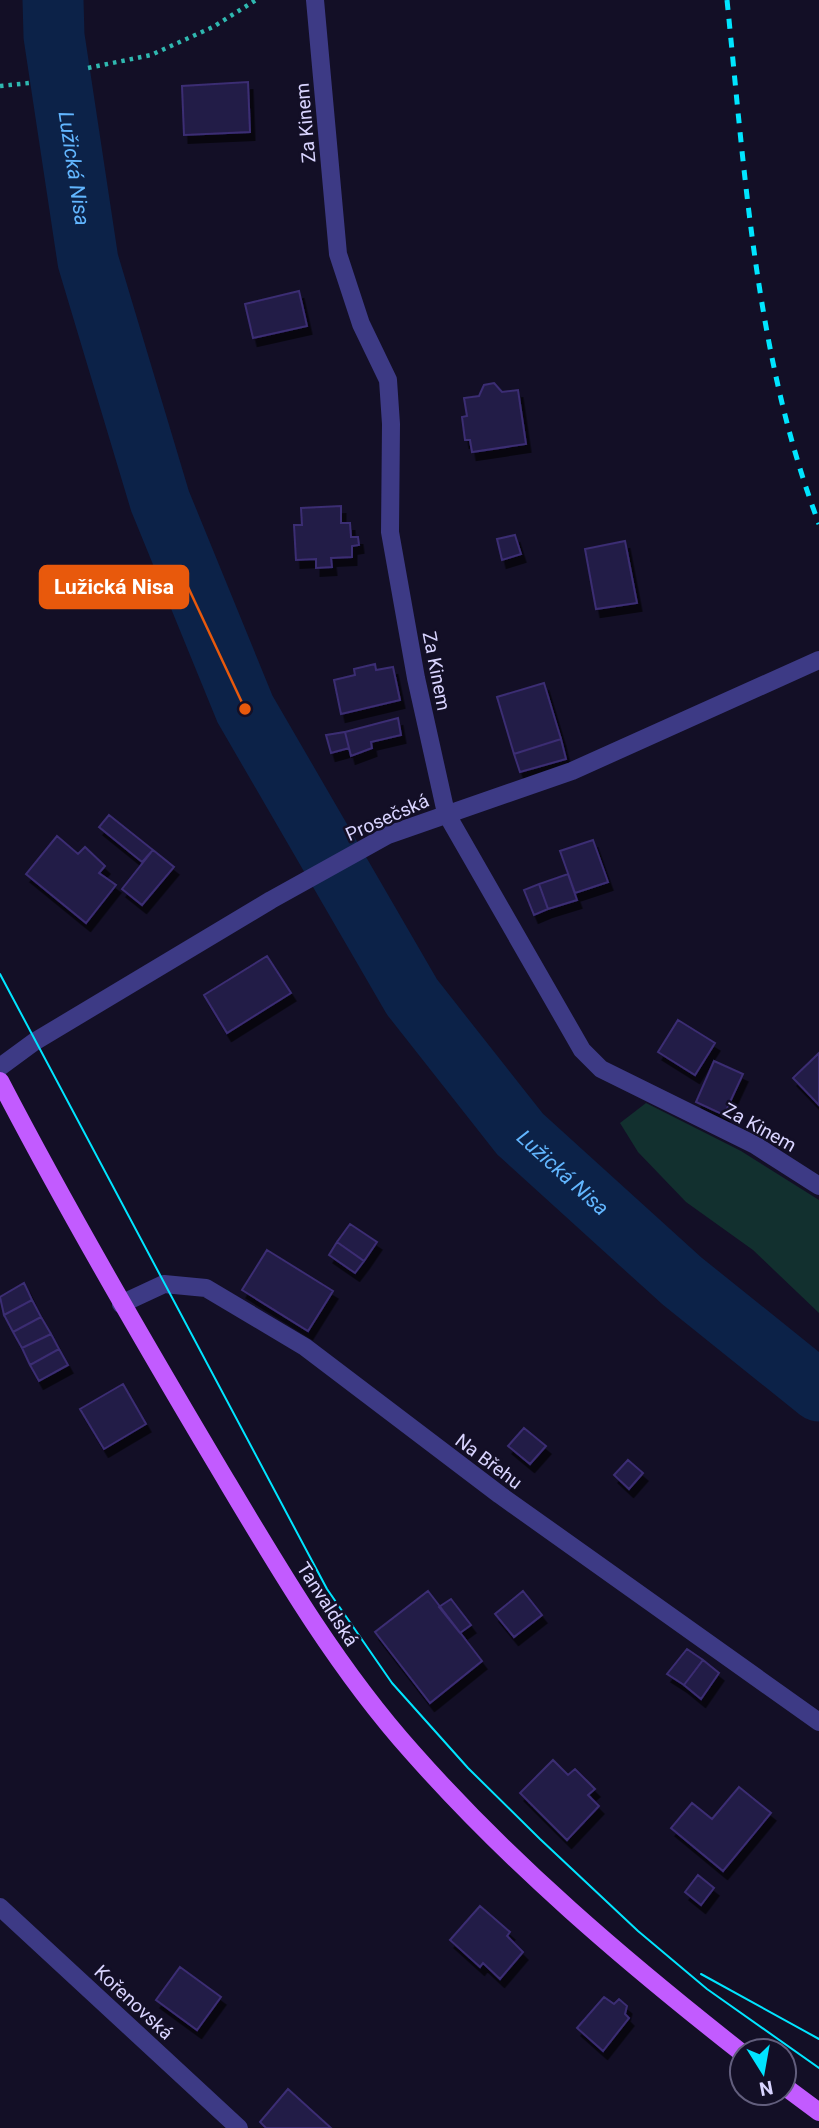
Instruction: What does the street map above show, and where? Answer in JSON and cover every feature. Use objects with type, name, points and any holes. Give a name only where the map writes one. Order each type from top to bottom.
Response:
[{"type":"main road","name":"Tanvaldská","points":[[0,1082],[121,1304],[260,1536],[340,1661],[412,1753],[560,1902],[728,2041]]},
{"type":"main road","points":[[798,2096],[819,2112]]},
{"type":"street","name":"Za Kinem","points":[[315,0],[338,254],[361,324],[388,380],[391,424],[390,532],[416,678],[446,813],[582,1050],[601,1069],[755,1145],[819,1186]]},
{"type":"street","name":"Prosečská","points":[[0,1067],[34,1042],[271,900],[388,835],[572,771],[819,660]]},
{"type":"street","name":"Na Břehu","points":[[121,1304],[164,1284],[205,1287],[283,1334],[500,1495],[819,1722]]},
{"type":"street","name":"Kořenovská","points":[[0,1907],[239,2128]]},
{"type":"path","points":[[88,68],[152,55],[213,27],[256,0]]},
{"type":"path","points":[[0,86],[29,83]]},
{"type":"green space","points":[[646,1103],[741,1151],[819,1200],[819,1313],[753,1250],[686,1202],[638,1152],[620,1123]]},
{"type":"building","points":[[248,82],[250,132],[184,135],[182,86]]},
{"type":"building","points":[[299,291],[307,326],[253,338],[245,304]]},
{"type":"building","points":[[494,383],[502,392],[518,390],[526,444],[472,452],[470,440],[465,440],[462,417],[467,416],[464,398],[479,396],[484,385]]},
{"type":"building","points":[[341,506],[341,523],[350,523],[351,537],[358,537],[359,545],[352,546],[352,557],[331,558],[332,567],[316,568],[316,559],[296,560],[294,525],[302,525],[301,508]]},
{"type":"building","points":[[515,535],[521,554],[502,560],[497,539]]},
{"type":"building","points":[[625,541],[637,603],[596,609],[585,549]]},
{"type":"building","points":[[375,664],[376,670],[393,667],[400,700],[341,714],[334,680],[355,675],[354,669]]},
{"type":"building","points":[[544,683],[561,739],[514,754],[497,697]]},
{"type":"building","points":[[398,718],[401,735],[371,742],[372,748],[351,756],[345,732]]},
{"type":"building","points":[[345,732],[349,748],[331,753],[326,735]]},
{"type":"building","points":[[561,739],[566,759],[520,772],[514,754]]},
{"type":"building","points":[[109,815],[153,850],[142,862],[99,827]]},
{"type":"building","points":[[57,836],[78,854],[85,847],[105,866],[99,873],[116,885],[86,923],[26,874]]},
{"type":"building","points":[[593,840],[608,882],[575,893],[560,851]]},
{"type":"building","points":[[153,850],[174,867],[142,905],[122,889]]},
{"type":"building","points":[[568,874],[577,900],[548,909],[539,884]]},
{"type":"building","points":[[539,884],[548,909],[534,915],[524,890]]},
{"type":"building","points":[[267,956],[291,993],[227,1033],[204,995]]},
{"type":"building","points":[[678,1020],[715,1043],[695,1075],[658,1052]]},
{"type":"building","points":[[819,1053],[819,1105],[793,1078]]},
{"type":"building","points":[[714,1061],[743,1074],[724,1115],[696,1102]]},
{"type":"building","points":[[350,1224],[377,1242],[364,1261],[337,1242]]},
{"type":"building","points":[[337,1242],[364,1261],[355,1273],[329,1255]]},
{"type":"building","points":[[267,1250],[333,1291],[308,1331],[242,1290]]},
{"type":"building","points":[[24,1283],[32,1300],[4,1315],[0,1297]]},
{"type":"building","points":[[32,1300],[41,1317],[13,1332],[4,1315]]},
{"type":"building","points":[[41,1317],[51,1334],[22,1348],[13,1332]]},
{"type":"building","points":[[51,1334],[59,1349],[30,1365],[22,1348]]},
{"type":"building","points":[[59,1349],[68,1365],[39,1381],[30,1365]]},
{"type":"building","points":[[123,1384],[146,1424],[104,1449],[80,1409]]},
{"type":"building","points":[[524,1428],[546,1446],[530,1464],[508,1446]]},
{"type":"building","points":[[628,1460],[643,1473],[629,1489],[614,1475]]},
{"type":"building","points":[[428,1591],[482,1661],[430,1703],[375,1632]]},
{"type":"building","points":[[523,1591],[542,1615],[514,1637],[495,1614]]},
{"type":"building","points":[[451,1599],[471,1625],[460,1633],[439,1607]]},
{"type":"building","points":[[687,1649],[703,1660],[684,1685],[667,1674]]},
{"type":"building","points":[[703,1660],[719,1673],[701,1699],[684,1685]]},
{"type":"building","points":[[553,1760],[568,1775],[575,1769],[595,1789],[588,1795],[599,1806],[567,1840],[520,1793]]},
{"type":"building","points":[[739,1787],[771,1813],[723,1871],[671,1828],[692,1803],[712,1819]]},
{"type":"building","points":[[698,1875],[714,1888],[701,1905],[685,1892]]},
{"type":"building","points":[[480,1906],[510,1932],[507,1936],[523,1952],[500,1979],[483,1963],[480,1967],[450,1940]]},
{"type":"building","points":[[180,1967],[221,1997],[197,2030],[156,2000]]},
{"type":"building","points":[[604,1997],[614,2004],[619,1999],[627,2006],[625,2014],[629,2018],[603,2051],[577,2028]]},
{"type":"building","points":[[288,2089],[331,2128],[266,2128],[260,2122]]},
{"type":"waterway","name":"Lužická Nisa","points":[[53,0],[54,36],[88,261],[160,501],[245,709],[412,997],[520,1134],[682,1281],[819,1391]]},
{"type":"tram line","points":[[0,974],[327,1589],[392,1683],[468,1768],[638,1931],[707,1989],[819,2068]]},
{"type":"tram line","points":[[701,1974],[819,2039]]},
{"type":"railway","points":[[727,0],[747,199],[767,332],[798,461],[819,524]]},
{"type":"place","name":"Lužická Nisa","points":[[245,709]]}]
